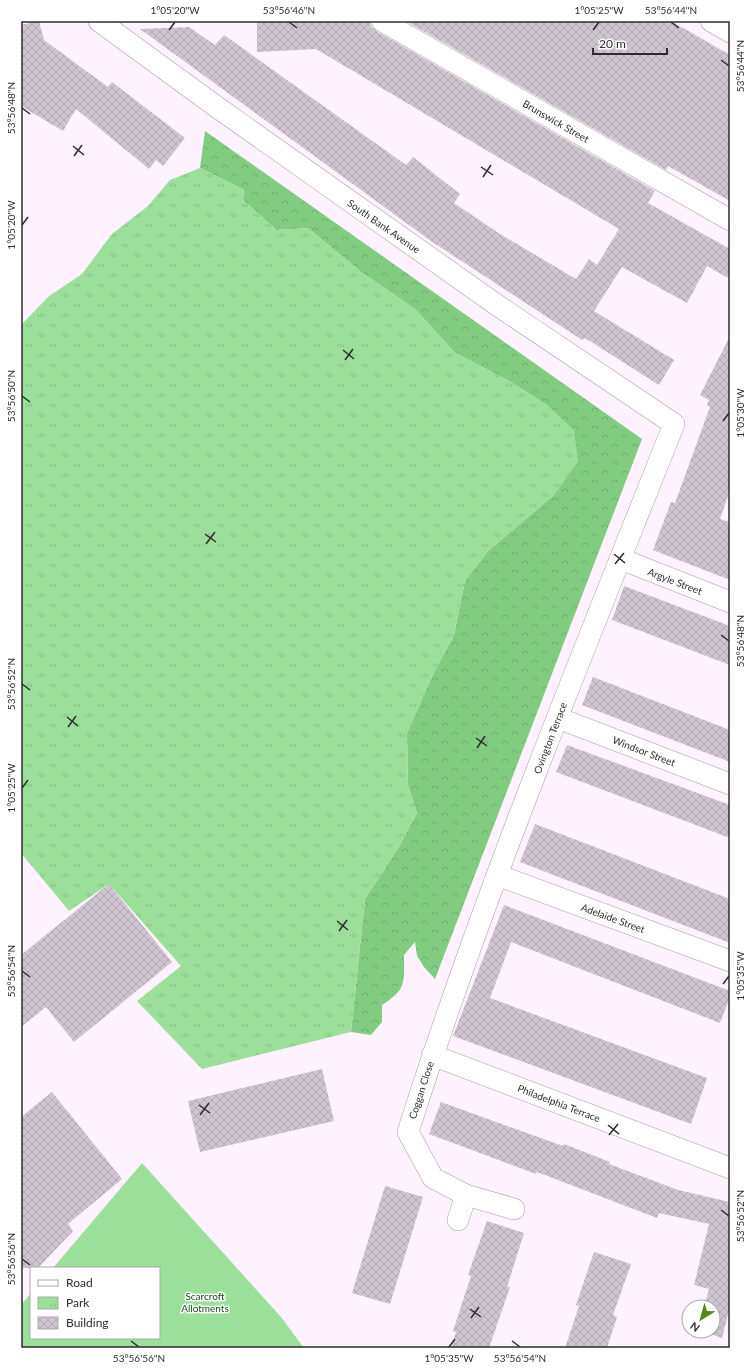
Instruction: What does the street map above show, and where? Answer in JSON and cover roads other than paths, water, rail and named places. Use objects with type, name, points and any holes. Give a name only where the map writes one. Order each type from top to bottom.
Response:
[{"type":"street","name":"South Bank Avenue","points":[[99,21],[214,105],[494,303],[674,424]]},
{"type":"street","name":"Brunswick Street","points":[[382,21],[730,220]]},
{"type":"street","points":[[711,21],[730,32]]},
{"type":"street","name":"Ovington Terrace","points":[[432,1055],[497,875],[674,424]]},
{"type":"street","name":"Argyle Street","points":[[620,560],[730,602]]},
{"type":"street","name":"Windsor Street","points":[[558,718],[730,784]]},
{"type":"street","name":"Adelaide Street","points":[[497,875],[730,961]]},
{"type":"street","name":"Philadelphia Terrace","points":[[432,1055],[730,1168]]},
{"type":"street","name":"Coggan Close","points":[[432,1055],[408,1132],[433,1178],[466,1195],[514,1208]]},
{"type":"street","points":[[458,1220],[466,1195]]},
{"type":"park label","name":"Scarcroft Allotments","points":[[205,1302]]}]
